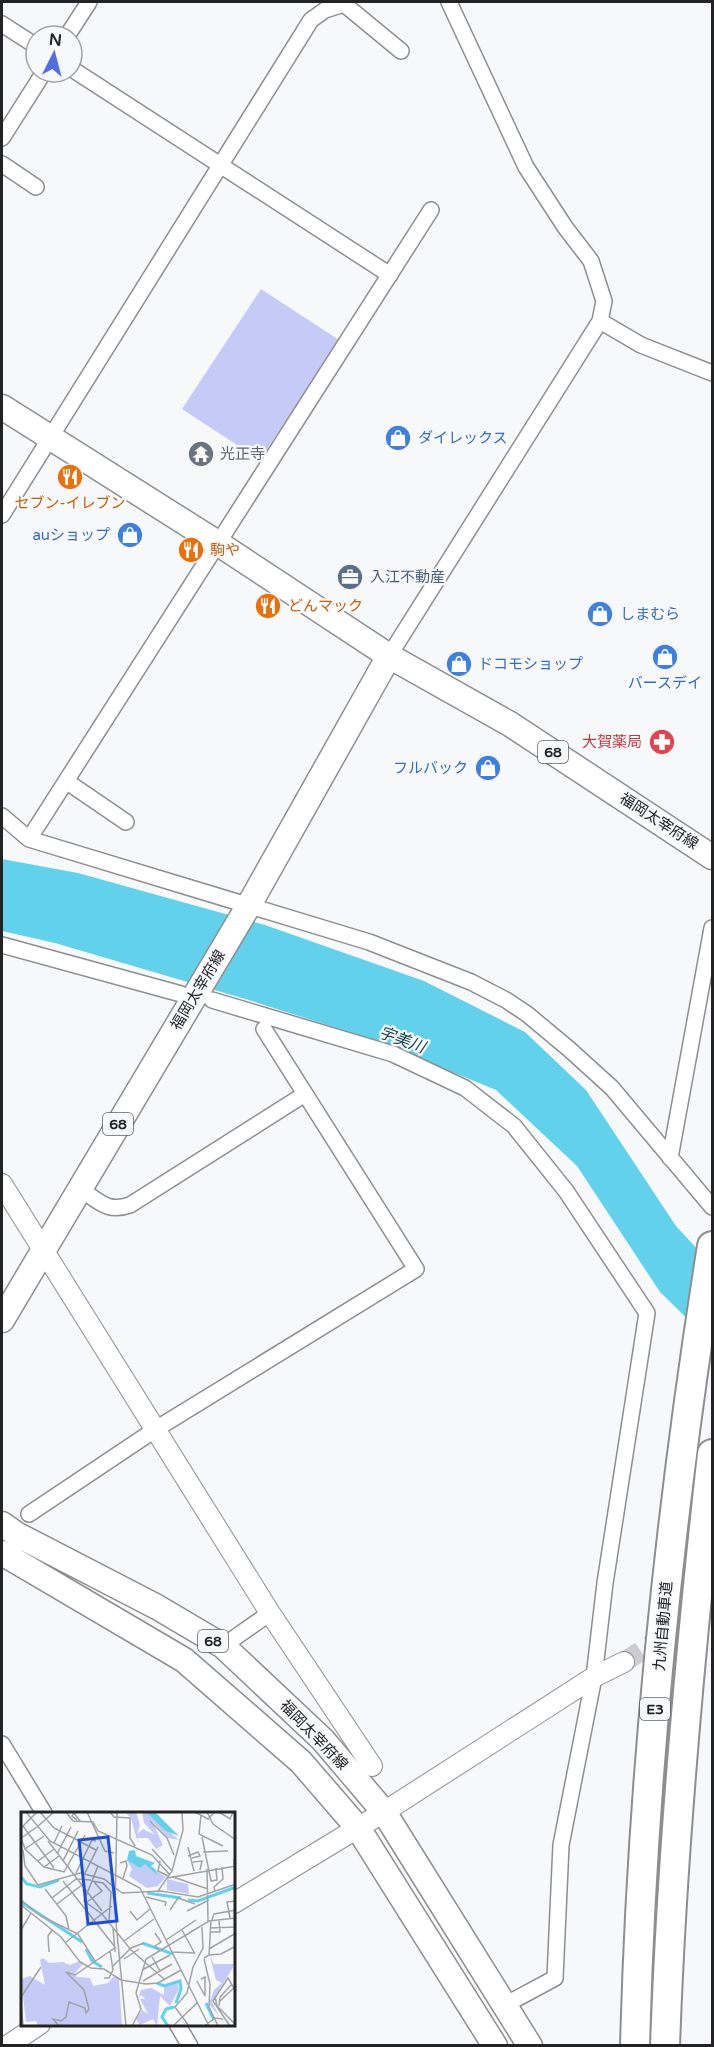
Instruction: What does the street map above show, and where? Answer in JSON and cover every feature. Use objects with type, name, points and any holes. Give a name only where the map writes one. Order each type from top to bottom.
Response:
[{"type":"highway","name":"九州自動車道","points":[[635,2046],[646,1808],[668,1580],[692,1374],[712,1246]]},
{"type":"highway","name":"九州自動車道","points":[[665,2046],[678,1811],[697,1583],[712,1454]]},
{"type":"main road","name":"福岡太宰府線","points":[[2,407],[219,544],[389,656],[510,724],[712,857]]},
{"type":"main road","name":"福岡太宰府線","points":[[2,1318],[196,997],[389,656]]},
{"type":"main road","name":"福岡太宰府線","points":[[2,1524],[16,1534],[157,1607],[223,1646],[323,1740],[384,1812],[530,2046]]},
{"type":"main road","name":"福岡太宰府線","points":[[2,1553],[184,1660],[301,1762],[358,1828],[495,2046]]},
{"type":"street","points":[[75,24],[89,2]]},
{"type":"street","points":[[389,656],[600,321],[604,301],[591,261],[565,227],[526,167],[449,2]]},
{"type":"street","points":[[2,515],[311,20],[325,10],[344,3],[401,51]]},
{"type":"street","points":[[2,24],[24,38]]},
{"type":"street","points":[[84,77],[390,275]]},
{"type":"street","points":[[2,138],[36,84]]},
{"type":"street","points":[[2,164],[36,186]]},
{"type":"street","points":[[28,839],[431,210]]},
{"type":"street","points":[[600,321],[641,345],[712,373]]},
{"type":"street","points":[[66,782],[126,822]]},
{"type":"street","points":[[2,816],[28,839],[369,942],[471,982],[506,1000],[527,1014],[612,1088],[712,1207]]},
{"type":"street","points":[[670,1158],[712,928]]},
{"type":"street","points":[[2,945],[196,997],[393,1054],[465,1088],[514,1126],[566,1191],[647,1313],[594,1677],[561,1845],[555,1978],[505,2005]]},
{"type":"street","points":[[28,1514],[156,1429],[416,1269],[264,1029]]},
{"type":"street","points":[[80,1189],[110,1208],[119,1209],[130,1205],[305,1094]]},
{"type":"street","points":[[2,1184],[270,1613],[372,1766]]},
{"type":"street","points":[[223,1646],[270,1613]]},
{"type":"street","points":[[236,1902],[384,1812],[594,1677],[624,1662]]},
{"type":"street","points":[[2,1744],[43,1812]]},
{"type":"street","points":[[7,2046],[37,2026]]},
{"type":"street","points":[[178,2026],[190,2046]]},
{"type":"shaded area","points":[[261,289],[339,340],[260,460],[182,409]]},
{"type":"water","name":"宇美川","points":[[2,859],[78,873],[265,925],[424,981],[525,1032],[586,1090],[676,1226],[712,1265],[712,1343],[660,1292],[577,1166],[496,1090],[374,1040],[252,1001],[55,943],[2,931]]},
{"type":"tunnel","points":[[624,1662],[712,1605]]},
{"type":"place","name":"ダイレックス","points":[[398,438]]},
{"type":"place","name":"光正寺","points":[[201,454]]},
{"type":"place","name":"セブン-イレブン","points":[[70,477]]},
{"type":"place","name":"auショップ","points":[[130,535]]},
{"type":"place","name":"駒や","points":[[191,550]]},
{"type":"place","name":"入江不動産","points":[[350,577]]},
{"type":"place","name":"どんマック","points":[[268,606]]},
{"type":"place","name":"しまむら","points":[[600,614]]},
{"type":"place","name":"バースデイ","points":[[665,657]]},
{"type":"place","name":"ドコモショップ","points":[[459,664]]},
{"type":"place","name":"大賀薬局","points":[[662,742]]},
{"type":"place","name":"フルバック","points":[[488,768]]}]
